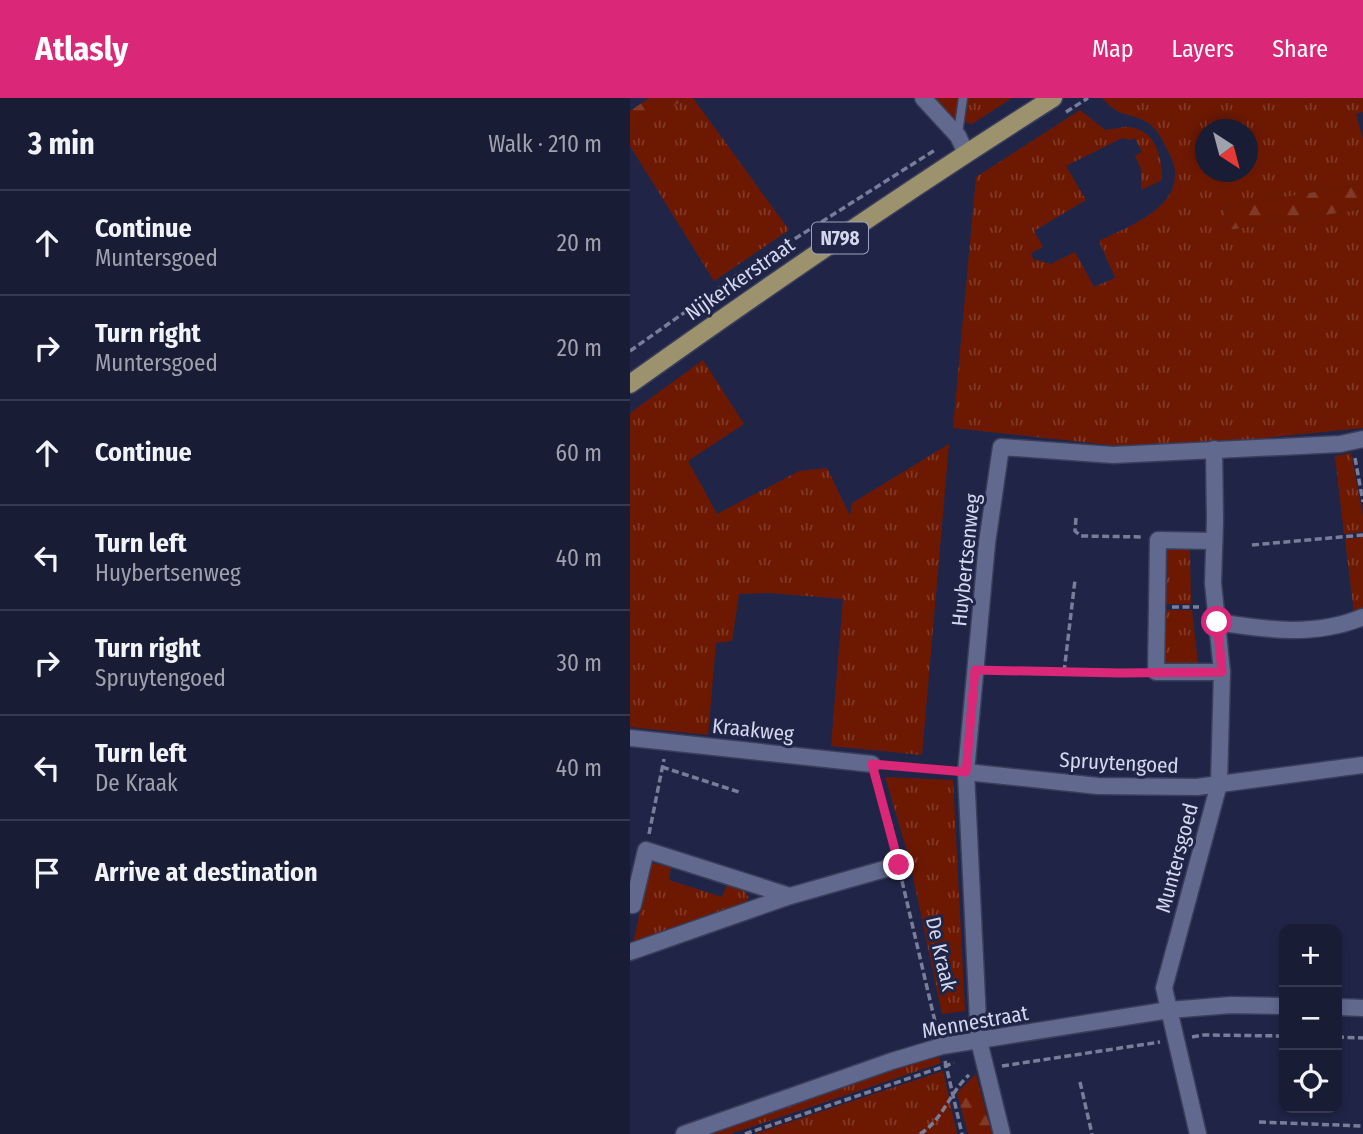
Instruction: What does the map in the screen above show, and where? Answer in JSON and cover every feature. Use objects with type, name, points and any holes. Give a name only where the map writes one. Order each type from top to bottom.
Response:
[{"type":"main road","name":"Nijkerkerstraat","points":[[630,384],[754,296],[966,153],[1053,98]]},
{"type":"street","points":[[923,98],[958,136],[966,153]]},
{"type":"street","name":"Huybertsenweg","points":[[1002,1134],[983,1057],[966,772],[987,543],[1001,447],[1113,455],[1358,441]]},
{"type":"street","name":"Muntersgoed","points":[[1198,1134],[1164,988],[1219,784],[1222,672],[1213,583],[1214,449]]},
{"type":"street","points":[[1214,541],[1158,540],[1156,672],[1222,672]]},
{"type":"street","points":[[1216,615],[1270,631],[1307,631],[1347,624],[1363,617]]},
{"type":"street","name":"Kraakweg","points":[[630,738],[872,764]]},
{"type":"street","name":"Spruytengoed","points":[[966,772],[1098,786],[1197,787],[1363,765]]},
{"type":"street","points":[[630,905],[633,905],[646,850],[790,896]]},
{"type":"street","points":[[630,952],[790,896],[899,865]]},
{"type":"street","name":"Mennestraat","points":[[684,1134],[942,1046],[983,1057],[1169,1010],[1231,1005],[1279,1006]]},
{"type":"street","points":[[1342,1007],[1363,1008]]},
{"type":"lane","points":[[958,136],[963,98]]},
{"type":"path","name":"Nijkerkerstraat","points":[[630,351],[736,276],[958,136]]},
{"type":"path","points":[[1358,441],[1363,502]]},
{"type":"path","points":[[1076,518],[1074,531],[1081,536],[1148,537],[1158,540]]},
{"type":"path","points":[[1252,545],[1363,535]]},
{"type":"path","points":[[1064,671],[1075,580]]},
{"type":"path","points":[[1156,608],[1216,615]]},
{"type":"path","points":[[975,670],[1156,672]]},
{"type":"path","points":[[646,850],[668,742]]},
{"type":"path","points":[[872,764],[966,772]]},
{"type":"path","name":"De Kraak","points":[[872,764],[899,865],[962,1134]]},
{"type":"path","points":[[662,767],[742,793]]},
{"type":"path","points":[[745,1134],[946,1065],[983,1057],[1176,1040],[1204,1035],[1279,1036]]},
{"type":"path","points":[[1342,1037],[1363,1038]]},
{"type":"path","points":[[919,1134],[935,1123],[953,1094],[983,1057]]},
{"type":"path","points":[[1080,1082],[1093,1134]]},
{"type":"path","points":[[1259,1122],[1363,1125]]},
{"type":"green space","points":[[649,98],[686,98],[630,133],[630,111]]},
{"type":"green space","points":[[686,98],[693,98],[789,230],[714,281],[630,146],[630,133]]},
{"type":"green space","points":[[929,98],[1012,98],[972,124],[945,117]]},
{"type":"green space","points":[[1102,98],[1363,98],[1363,112],[1356,114],[1363,140],[1363,184],[1224,207],[1228,230],[1363,209],[1363,428],[1204,444],[1110,445],[953,428],[976,177],[1080,110],[1105,130],[1128,127],[1145,133],[1159,154],[1162,180],[1141,190],[1141,169],[1135,156],[1142,152],[1135,138],[1122,138],[1066,166],[1086,200],[1034,231],[1043,247],[1031,253],[1033,259],[1051,264],[1075,252],[1094,287],[1115,278],[1099,241],[1157,209],[1168,197],[1174,184],[1175,169],[1155,129],[1141,119],[1112,108]]},
{"type":"green space","points":[[1363,184],[1363,209],[1228,230],[1224,207]]},
{"type":"green space","points":[[703,360],[744,424],[688,461],[717,514],[799,471],[827,468],[850,516],[852,503],[949,444],[922,755],[831,746],[843,599],[769,593],[739,594],[732,641],[716,643],[708,735],[630,727],[630,413]]},
{"type":"green space","points":[[1351,453],[1363,517],[1363,532],[1344,534],[1335,456]]},
{"type":"green space","points":[[1363,537],[1363,609],[1354,613],[1345,539]]},
{"type":"green space","points":[[1159,547],[1190,548],[1191,604],[1158,604]]},
{"type":"green space","points":[[1158,610],[1192,610],[1198,664],[1158,665]]},
{"type":"green space","points":[[885,777],[953,780],[965,1011],[942,1014],[909,858]]},
{"type":"green space","points":[[651,863],[671,867],[669,880],[722,897],[728,883],[743,889],[749,898],[742,905],[633,943]]},
{"type":"green space","points":[[939,1057],[941,1063],[730,1134],[706,1134],[898,1067]]},
{"type":"green space","points":[[943,1071],[957,1134],[754,1134]]},
{"type":"green space","points":[[976,1074],[992,1134],[968,1134],[957,1093]]},
{"type":"route","points":[[899,865],[872,764],[966,772],[975,670],[1222,672],[1217,622]]}]
